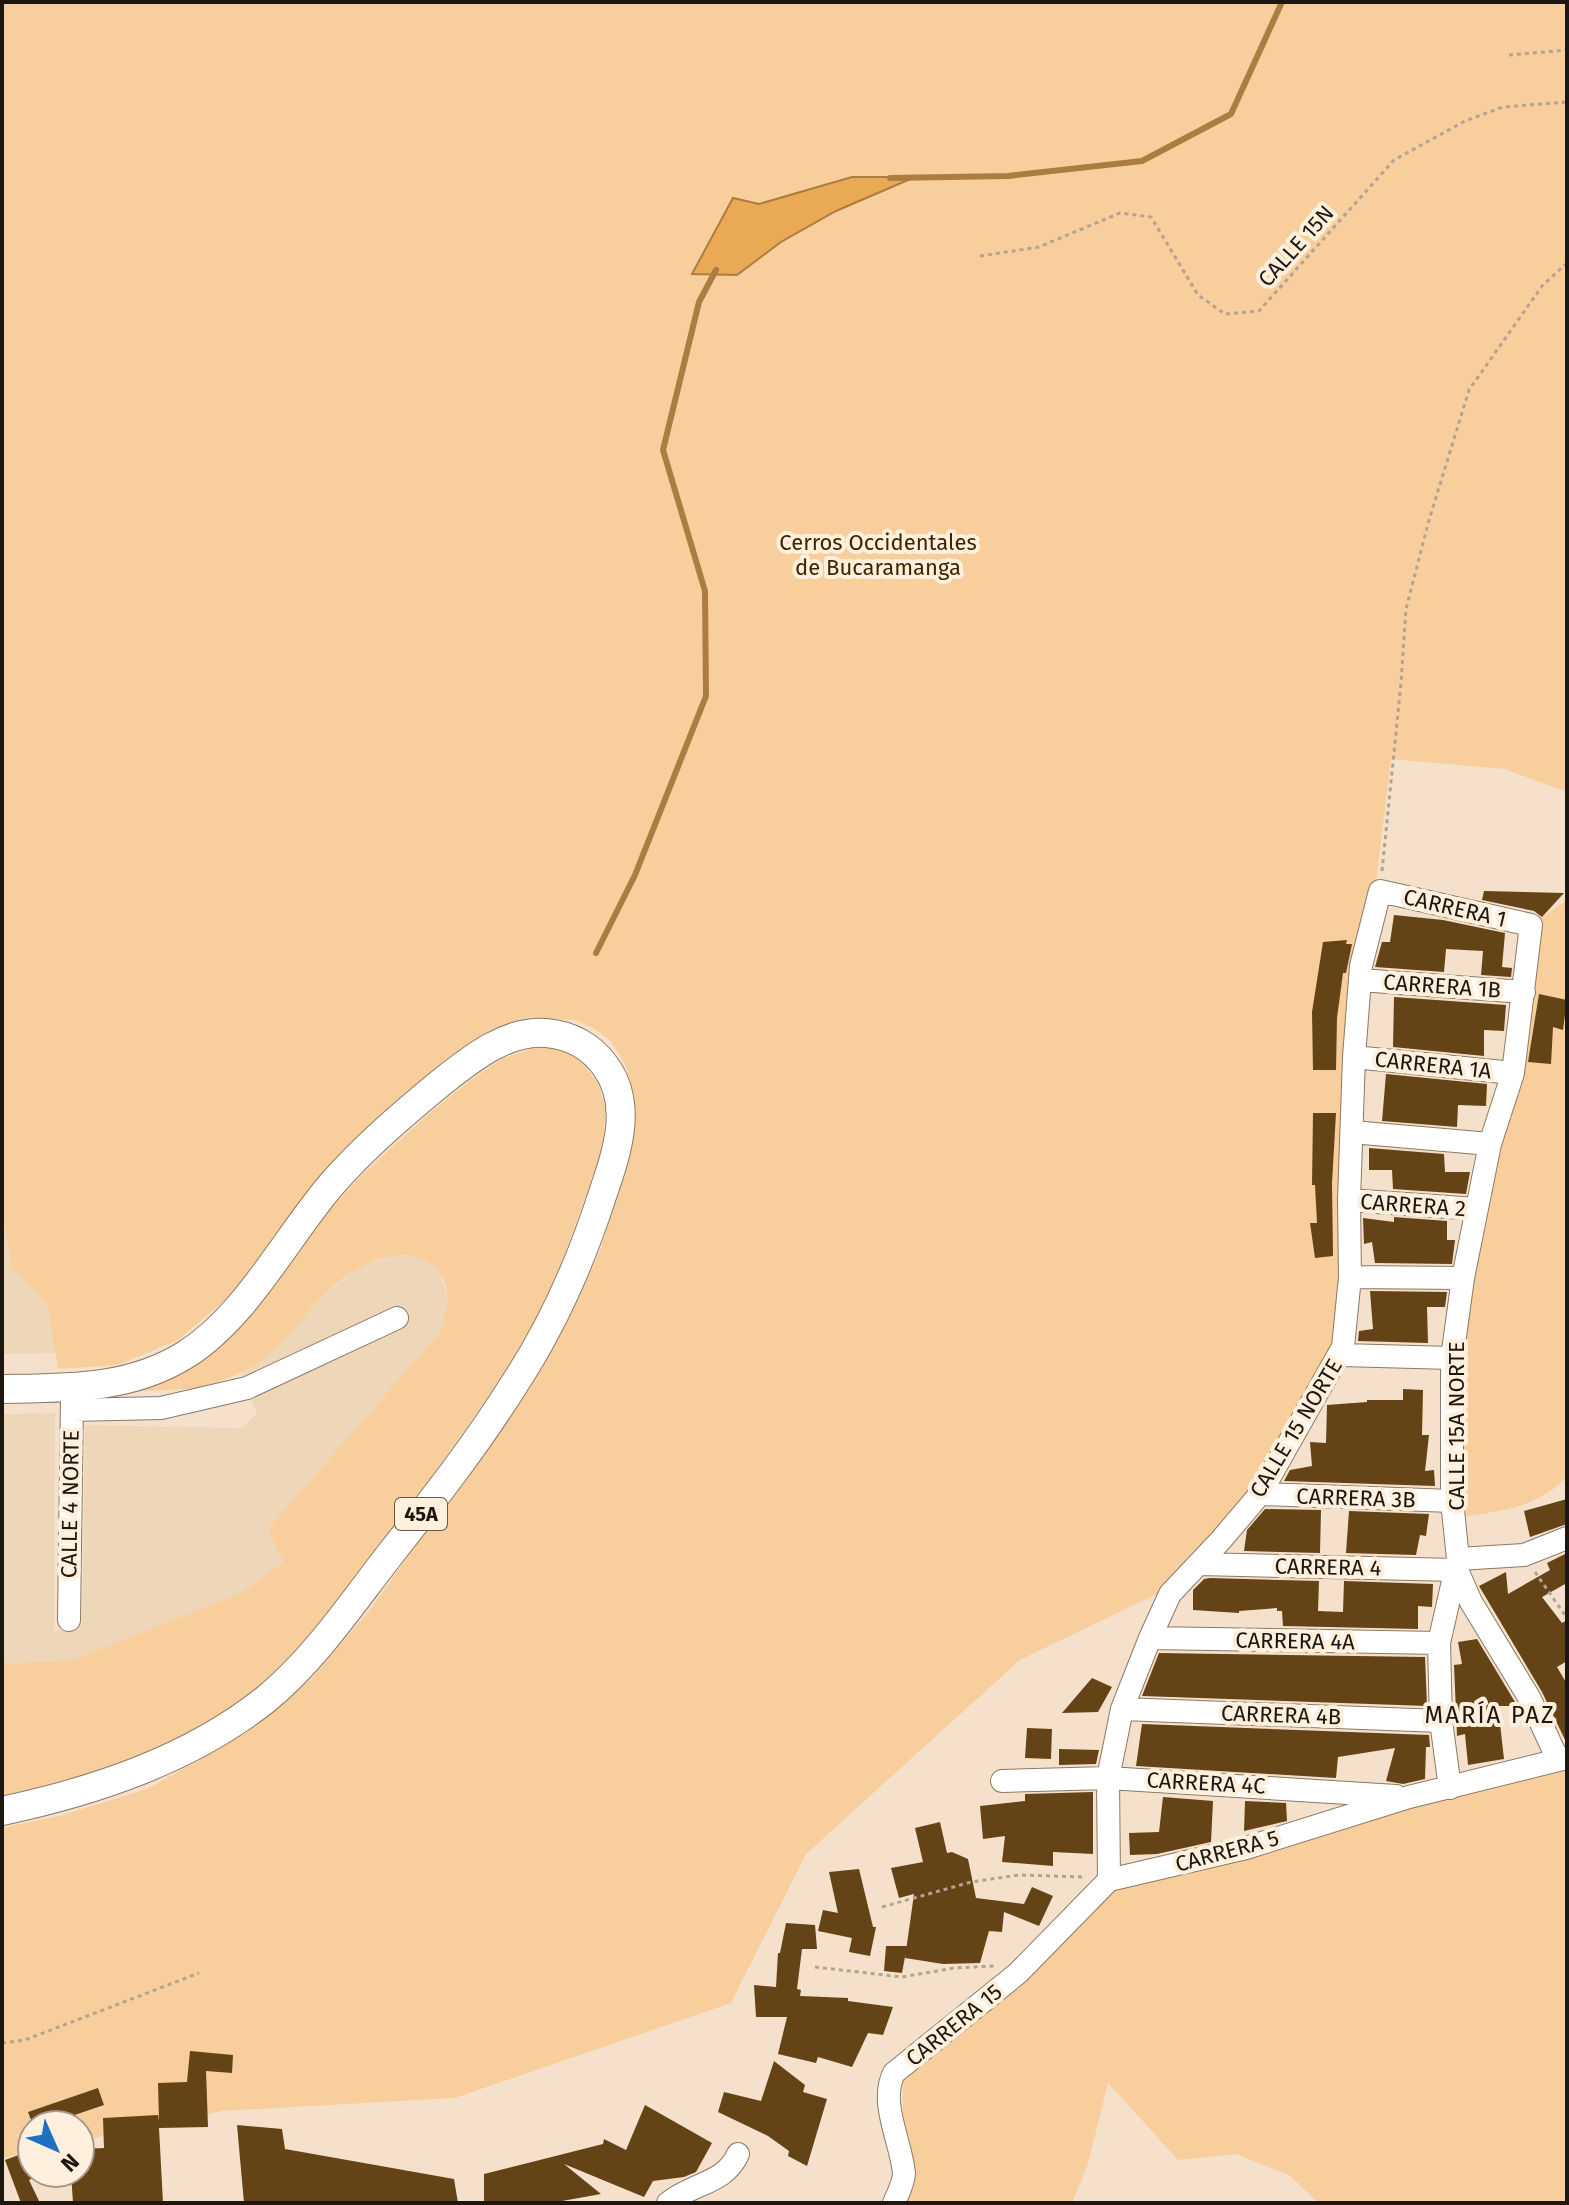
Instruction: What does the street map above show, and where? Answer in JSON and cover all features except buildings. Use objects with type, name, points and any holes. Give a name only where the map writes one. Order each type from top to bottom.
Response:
[{"type":"main road","name":"45A","points":[[2,1389],[72,1399],[131,1379],[184,1355],[208,1337],[238,1307],[331,1185],[352,1163],[464,1065],[510,1038],[541,1032],[567,1036],[587,1047],[615,1080],[621,1106],[620,1134],[610,1173],[581,1257],[554,1313],[522,1373],[496,1412],[333,1628],[266,1699],[226,1728],[128,1776],[2,1811]]},
{"type":"street","name":"CARRERA 1","points":[[1380,891],[1531,925]]},
{"type":"street","name":"CALLE 15 NORTE","points":[[1109,1880],[1108,1778],[1122,1709],[1150,1638],[1170,1594],[1260,1494],[1341,1355],[1350,1277],[1349,1200],[1360,980],[1366,941],[1380,891]]},
{"type":"street","name":"CALLE 15A NORTE","points":[[1450,1788],[1441,1721],[1439,1643],[1457,1564],[1452,1501],[1452,1358],[1476,1209],[1490,1144],[1513,1073],[1531,925]]},
{"type":"street","name":"CARRERA 1B","points":[[1360,980],[1524,992]]},
{"type":"street","name":"CARRERA 1A","points":[[1354,1057],[1513,1073]]},
{"type":"street","points":[[1352,1132],[1490,1144]]},
{"type":"street","name":"CARRERA 2","points":[[1349,1200],[1476,1209]]},
{"type":"street","points":[[1350,1277],[1463,1278]]},
{"type":"street","points":[[72,1399],[161,1408],[247,1388],[397,1318]]},
{"type":"street","points":[[1341,1355],[1452,1358]]},
{"type":"street","name":"CALLE 4 NORTE","points":[[69,1620],[72,1399]]},
{"type":"street","name":"CARRERA 3B","points":[[1260,1494],[1452,1501]]},
{"type":"street","name":"CARRERA 4","points":[[1199,1564],[1457,1564],[1524,1555],[1567,1538]]},
{"type":"street","points":[[1457,1564],[1471,1602],[1563,1759]]},
{"type":"street","name":"CARRERA 4A","points":[[1150,1638],[1439,1643]]},
{"type":"street","name":"CARRERA 4B","points":[[1122,1709],[1441,1721]]},
{"type":"street","name":"CARRERA 5","points":[[1109,1880],[1246,1848],[1409,1797],[1563,1759]]},
{"type":"street","name":"CARRERA 4C","points":[[1002,1781],[1108,1778],[1409,1797]]},
{"type":"street","name":"CARRERA 15","points":[[894,2203],[904,2176],[889,2100],[889,2083],[894,2073],[1028,1964],[1109,1880]]},
{"type":"street","points":[[668,2203],[681,2193],[724,2174],[738,2154]]},
{"type":"path","points":[[1509,55],[1567,50]]},
{"type":"path","name":"CALLE 15N","points":[[980,256],[1039,247],[1120,213],[1151,217],[1198,295],[1225,314],[1259,311],[1394,160],[1465,121],[1503,107],[1567,102]]},
{"type":"path","points":[[1380,891],[1406,609],[1429,520],[1469,390],[1542,286],[1567,263]]},
{"type":"path","points":[[1524,1555],[1567,1618]]},
{"type":"path","points":[[882,1907],[971,1882],[1019,1875],[1109,1880]]},
{"type":"path","points":[[815,1967],[902,1977],[954,1968],[1028,1964]]},
{"type":"path","points":[[2,2043],[25,2040],[199,1973]]},
{"type":"shaded area","points":[[852,177],[915,177],[836,211],[781,242],[737,275],[692,274],[733,198],[759,204]]},
{"type":"shaded area","points":[[2,1218],[12,1268],[47,1305],[55,1353],[2,1354]]},
{"type":"shaded area","points":[[393,1255],[420,1256],[440,1271],[449,1303],[441,1331],[268,1529],[285,1562],[242,1593],[71,1661],[2,1663],[2,1414],[55,1413],[54,1632],[82,1624],[85,1425],[242,1428],[257,1413],[241,1372],[263,1360],[289,1336],[320,1298],[360,1267]]},
{"type":"green space","name":"Cerros Occidentales de Bucaramanga","points":[[2,2],[1567,2],[1567,792],[1504,769],[1391,759],[1375,890],[1340,1346],[1256,1490],[1167,1589],[1020,1660],[806,1854],[731,2003],[455,2098],[222,2111],[96,2138],[96,2109],[16,2109],[16,2155],[2,2158],[2,1828],[63,1815],[147,1789],[230,1743],[311,1679],[369,1611],[531,1384],[572,1313],[601,1248],[632,1141],[634,1093],[625,1064],[610,1040],[593,1028],[574,1020],[527,1017],[495,1028],[466,1045],[368,1127],[297,1206],[232,1295],[176,1341],[117,1365],[58,1369],[47,1305],[12,1268],[2,1218]]},
{"type":"green space","points":[[1567,900],[1567,1476],[1533,1501],[1504,1510],[1461,1517],[1461,1357],[1471,1277],[1535,926]]},
{"type":"green space","points":[[550,1046],[567,1052],[582,1063],[598,1083],[606,1109],[602,1150],[560,1267],[521,1349],[379,1552],[306,1648],[250,1701],[185,1739],[99,1772],[2,1798],[2,1663],[71,1661],[241,1593],[284,1562],[268,1529],[441,1331],[447,1304],[446,1287],[431,1264],[417,1257],[387,1257],[341,1280],[278,1347],[249,1368],[202,1387],[140,1391],[188,1369],[235,1333],[318,1223],[359,1178],[425,1117],[503,1058]]},
{"type":"green space","points":[[1567,1754],[1567,2203],[1319,2203],[1289,2175],[1236,2154],[1178,2160],[1108,2083],[1088,2164],[1072,2203],[878,2203],[902,2182],[903,2062],[1108,1875],[1198,1871],[1304,1833]]},
{"type":"waterway","points":[[890,178],[1008,176],[1142,161],[1231,114],[1282,2]]},
{"type":"waterway","points":[[596,953],[635,875],[706,696],[705,591],[663,450],[699,302],[716,270]]},
{"type":"district","name":"MARÍA PAZ","points":[[1490,1715]]}]
